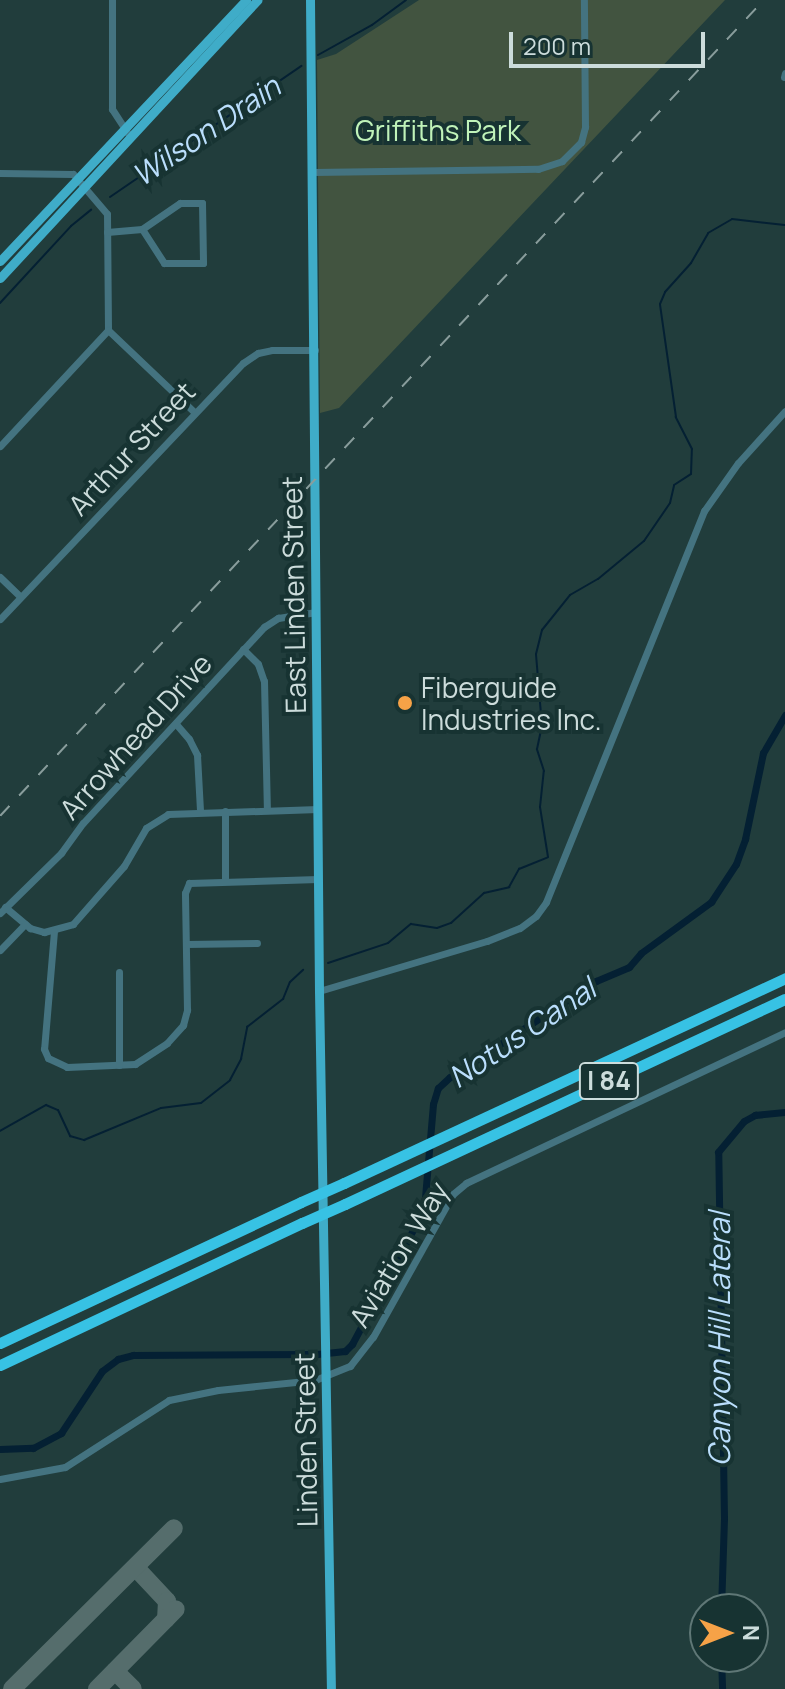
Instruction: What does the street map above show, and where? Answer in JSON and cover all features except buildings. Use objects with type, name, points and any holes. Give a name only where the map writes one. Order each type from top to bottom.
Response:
[{"type":"highway","name":"I 84","points":[[0,1343],[785,978]]},
{"type":"highway","name":"I 84","points":[[0,1365],[785,999]]},
{"type":"main road","points":[[0,278],[246,0]]},
{"type":"main road","points":[[126,134],[257,0]]},
{"type":"main road","name":"East Linden Street","points":[[310,0],[322,1190]]},
{"type":"main road","points":[[0,261],[81,183]]},
{"type":"main road","name":"Linden Street","points":[[322,1190],[331,1689]]},
{"type":"street","points":[[112,0],[112,109],[126,134]]},
{"type":"street","points":[[313,172],[538,169],[562,161],[581,142],[585,127],[584,0]]},
{"type":"street","points":[[0,173],[73,174],[107,214],[108,330],[0,446]]},
{"type":"street","points":[[107,232],[142,229],[180,203],[202,203],[203,263],[164,263],[142,229]]},
{"type":"street","points":[[108,330],[194,412]]},
{"type":"street","name":"Arthur Street","points":[[0,619],[243,363],[258,353],[315,350]]},
{"type":"street","points":[[319,991],[487,941],[520,928],[536,916],[545,904],[704,511],[738,463],[785,411]]},
{"type":"street","points":[[0,577],[20,596]]},
{"type":"street","name":"Arrowhead Drive","points":[[3,910],[61,853],[83,823],[264,627],[278,618],[315,612]]},
{"type":"street","points":[[243,649],[258,664],[264,681],[267,810]]},
{"type":"street","points":[[176,724],[197,755],[200,811]]},
{"type":"street","points":[[3,910],[44,932],[73,924],[124,866],[146,828],[168,814],[318,809]]},
{"type":"street","points":[[225,811],[225,879]]},
{"type":"street","points":[[54,931],[44,1049],[48,1058],[67,1067],[135,1064],[151,1057],[183,1025],[187,1010],[185,893],[189,883],[225,879],[318,879]]},
{"type":"street","points":[[0,950],[25,924]]},
{"type":"street","points":[[186,944],[257,943]]},
{"type":"street","points":[[119,972],[119,1065]]},
{"type":"street","name":"Aviation Way","points":[[0,1479],[65,1467],[146,1413],[179,1397],[325,1376],[350,1366],[367,1348],[441,1214],[466,1183],[785,1032]]},
{"type":"green space","name":"Griffiths Park","points":[[419,0],[725,0],[339,408],[320,413],[317,60],[336,54]]},
{"type":"waterway","name":"Wilson Drain","points":[[318,55],[372,25],[406,0]]},
{"type":"waterway","name":"Wilson Drain","points":[[110,197],[301,66]]},
{"type":"waterway","name":"Wilson Drain","points":[[0,303],[71,226],[91,210]]},
{"type":"waterway","points":[[328,963],[388,943],[411,924],[437,928],[451,923],[484,893],[509,887],[519,869],[548,857],[540,807],[544,771],[537,749],[542,726],[536,654],[542,630],[570,595],[598,579],[644,541],[670,503],[674,485],[691,474],[692,449],[676,417],[660,304],[665,292],[691,263],[708,233],[732,219],[785,225]]},
{"type":"waterway","name":"Notus Canal","points":[[0,1449],[33,1448],[61,1433],[102,1371],[118,1359],[133,1355],[317,1354],[345,1351],[352,1344],[424,1209],[433,1104],[438,1088],[596,981],[629,967],[641,953],[711,902],[736,864],[745,839],[763,753],[785,715]]},
{"type":"waterway","points":[[0,1131],[46,1105],[58,1110],[70,1136],[84,1140],[161,1108],[201,1103],[230,1080],[241,1059],[247,1027],[283,999],[290,982],[303,970]]},
{"type":"waterway","name":"Canyon Hill Lateral","points":[[722,1593],[724,1518],[718,1152],[744,1121],[755,1115],[785,1112]]},
{"type":"waterway","name":"Canyon Hill Lateral","points":[[722,1673],[722,1689]]},
{"type":"taxiway","points":[[12,1689],[174,1528]]},
{"type":"taxiway","points":[[136,1568],[167,1601],[166,1619]]},
{"type":"taxiway","points":[[97,1689],[176,1609]]},
{"type":"taxiway","points":[[115,1671],[133,1689]]},
{"type":"railway","points":[[0,816],[764,0]]},
{"type":"place","name":"Fiberguide Industries Inc.","points":[[405,703]]}]
